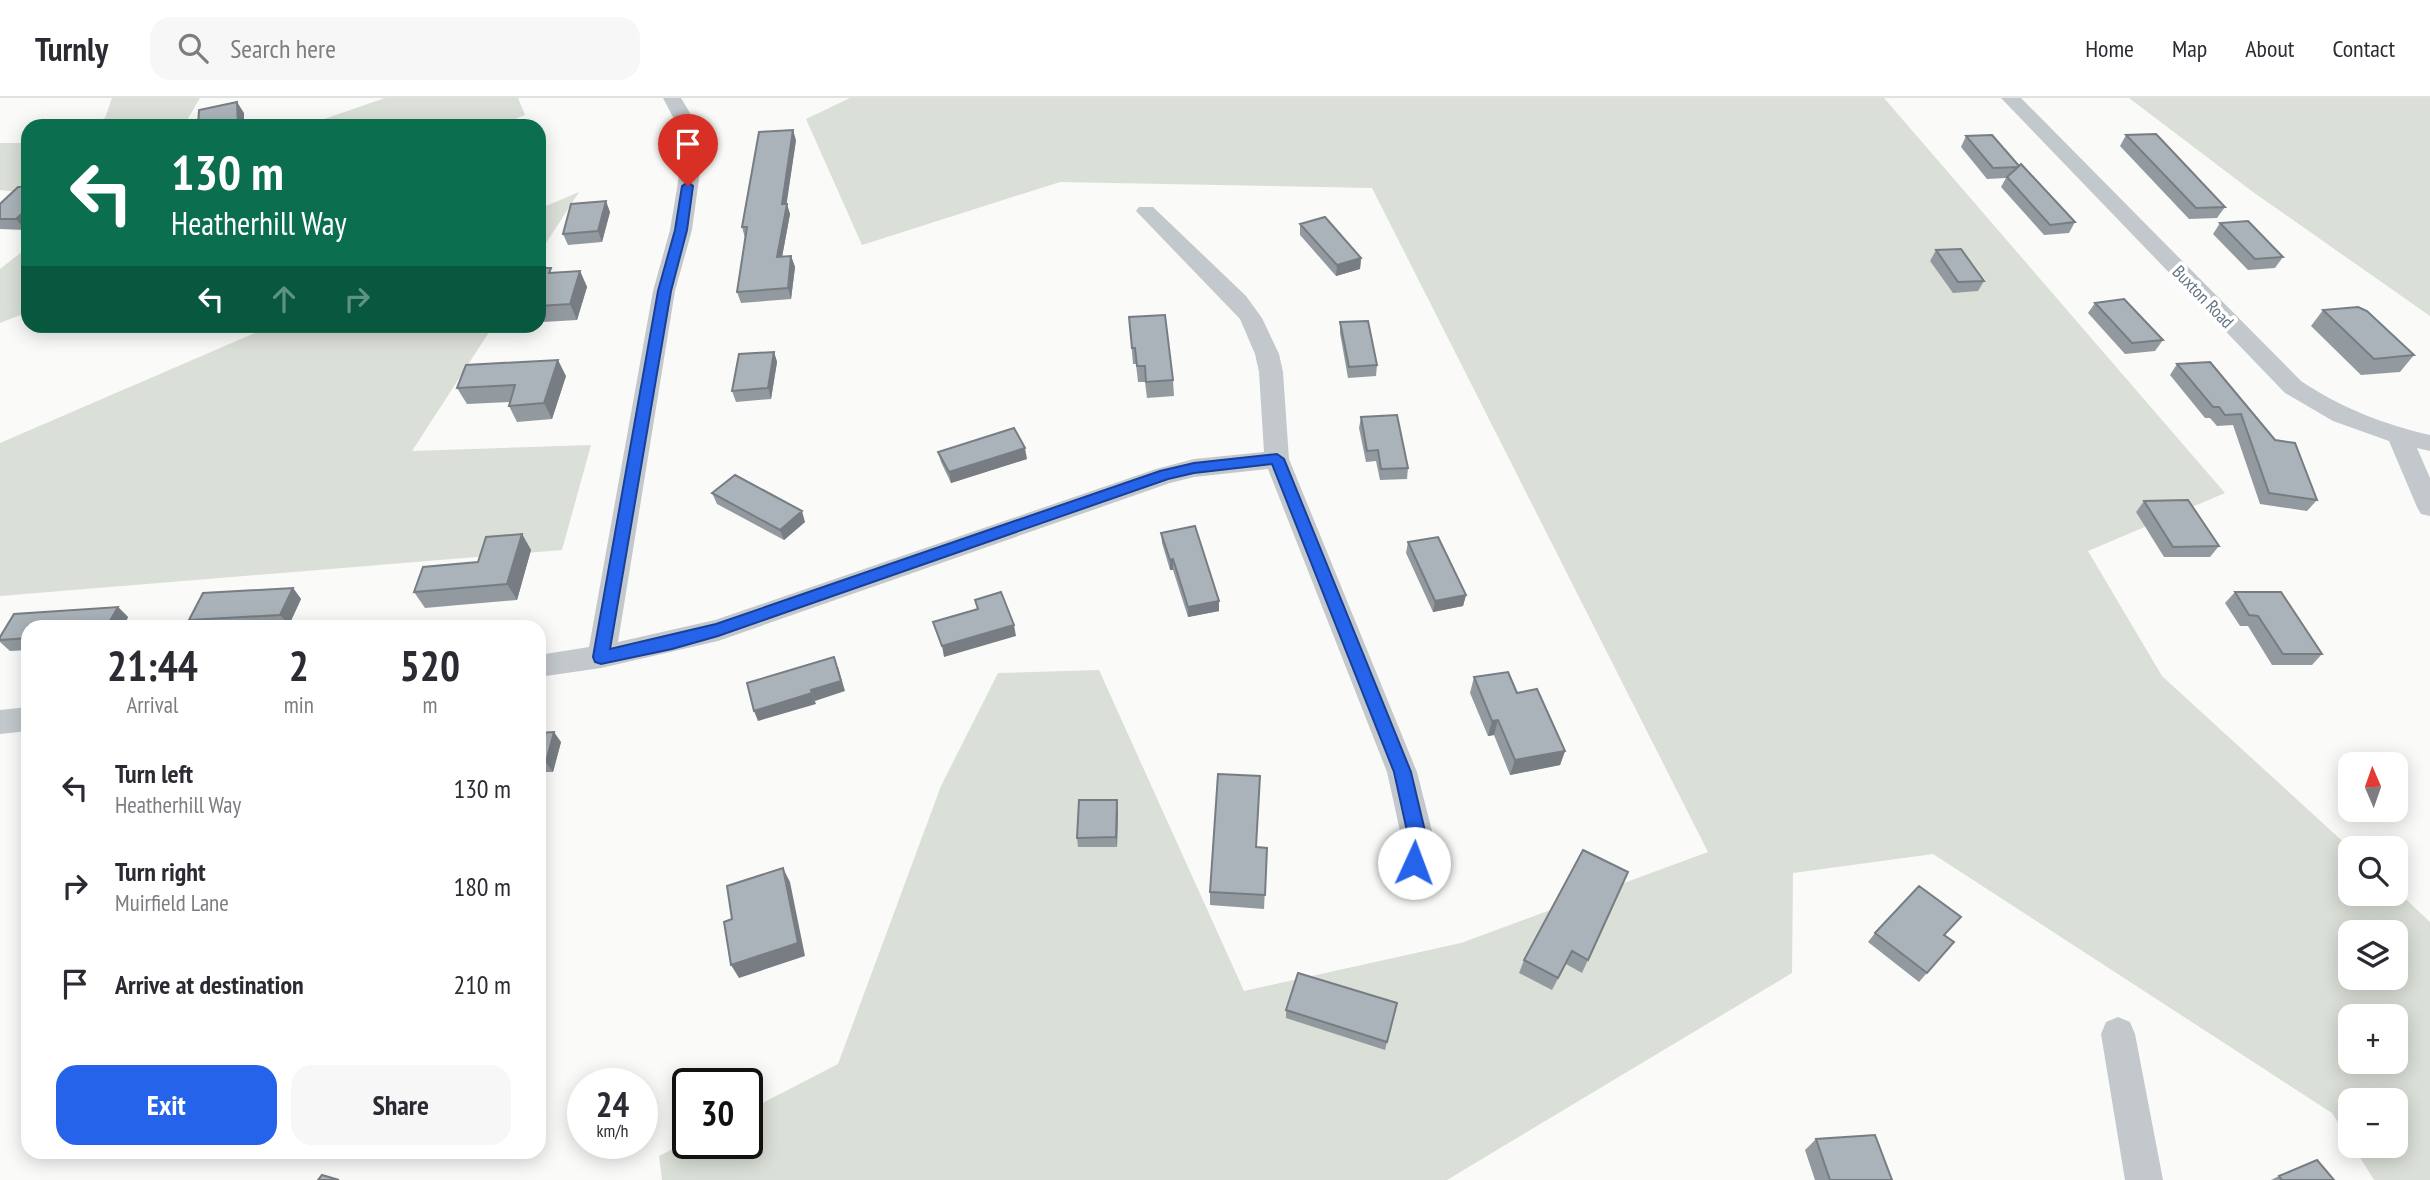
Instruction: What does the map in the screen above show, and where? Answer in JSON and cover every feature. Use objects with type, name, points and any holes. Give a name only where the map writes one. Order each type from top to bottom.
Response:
[{"type":"street","points":[[601,657],[664,291],[681,230],[691,164],[686,123],[672,98]]},
{"type":"street","name":"Buxton Road","points":[[2010,98],[2293,387],[2336,414],[2400,437],[2430,443]]},
{"type":"street","points":[[1146,211],[1251,318],[1267,354],[1271,372],[1277,459],[1402,772],[1416,831],[1414,863]]},
{"type":"street","points":[[2400,437],[2430,507]]},
{"type":"street","points":[[546,665],[672,643],[718,629],[1165,475],[1194,468],[1277,459]]},
{"type":"street","points":[[0,722],[21,720]]},
{"type":"street","points":[[2118,1034],[2144,1180]]},
{"type":"shaded area","points":[[112,98],[200,98],[188,119],[103,119]]},
{"type":"shaded area","points":[[385,98],[518,98],[525,115],[515,119],[324,119]]},
{"type":"shaded area","points":[[850,98],[1884,98],[2225,493],[2088,551],[2162,676],[2338,837],[2338,906],[2408,906],[2408,901],[2430,922],[2430,1180],[2374,1180],[2360,1158],[2408,1158],[2408,1088],[2338,1088],[2338,1123],[2332,1113],[1933,854],[1793,873],[1792,973],[1447,1180],[662,1180],[659,1156],[672,1149],[672,1159],[763,1159],[763,1103],[838,1064],[941,786],[998,673],[1099,670],[1244,991],[1461,943],[1708,852],[1372,188],[1060,182],[862,245],[806,119]]},
{"type":"shaded area","points":[[2129,98],[2430,98],[2430,316],[2253,192]]},
{"type":"shaded area","points":[[0,143],[21,143],[21,192],[0,190]]},
{"type":"shaded area","points":[[579,192],[546,243],[546,206]]},
{"type":"shaded area","points":[[21,252],[21,315],[0,323],[0,269]]},
{"type":"shaded area","points":[[255,333],[488,333],[412,451],[591,445],[562,550],[0,596],[0,443]]},
{"type":"building","points":[[237,102],[238,119],[198,119],[199,110]]},
{"type":"building","points":[[793,130],[782,204],[787,204],[777,257],[791,256],[788,288],[737,292],[747,227],[742,227],[759,132]]},
{"type":"building","points":[[2156,134],[2225,207],[2196,208],[2126,135]]},
{"type":"building","points":[[1992,135],[2075,222],[2050,225],[2007,177],[2018,167],[1993,168],[1966,136]]},
{"type":"building","points":[[21,187],[21,214],[16,219],[0,219],[0,204]]},
{"type":"building","points":[[606,201],[598,231],[563,234],[571,204]]},
{"type":"building","points":[[1325,217],[1361,258],[1337,265],[1300,224]]},
{"type":"building","points":[[2248,221],[2283,257],[2255,259],[2220,223]]},
{"type":"building","points":[[1961,249],[1984,281],[1958,282],[1936,250]]},
{"type":"building","points":[[546,268],[551,268],[549,273],[580,271],[570,304],[546,306]]},
{"type":"building","points":[[2124,299],[2163,340],[2132,343],[2095,303]]},
{"type":"building","points":[[2358,307],[2367,311],[2414,355],[2374,359],[2323,310]]},
{"type":"building","points":[[1165,315],[1173,380],[1146,382],[1145,366],[1137,366],[1135,348],[1132,348],[1129,317]]},
{"type":"building","points":[[1368,321],[1377,365],[1349,367],[1340,322]]},
{"type":"building","points":[[774,352],[768,388],[732,391],[739,354]]},
{"type":"building","points":[[558,360],[544,403],[509,406],[515,385],[457,388],[466,365]]},
{"type":"building","points":[[2210,362],[2275,440],[2295,443],[2317,500],[2269,493],[2241,414],[2225,415],[2219,407],[2213,407],[2177,364]]},
{"type":"building","points":[[1397,415],[1408,468],[1381,469],[1378,450],[1367,451],[1361,417]]},
{"type":"building","points":[[1014,428],[1025,448],[949,472],[938,452]]},
{"type":"building","points":[[735,475],[802,511],[780,530],[712,493]]},
{"type":"building","points":[[2188,500],[2219,546],[2173,547],[2144,501]]},
{"type":"building","points":[[1195,526],[1219,601],[1188,607],[1173,559],[1170,560],[1161,533]]},
{"type":"building","points":[[522,534],[507,584],[414,592],[423,567],[478,562],[486,537]]},
{"type":"building","points":[[1438,537],[1466,595],[1435,601],[1408,542]]},
{"type":"building","points":[[293,588],[280,615],[189,620],[203,593]]},
{"type":"building","points":[[1001,592],[1014,625],[942,646],[933,622],[978,609],[975,600]]},
{"type":"building","points":[[2235,592],[2281,592],[2322,654],[2283,654],[2258,616],[2249,615]]},
{"type":"building","points":[[118,607],[110,620],[21,620],[21,638],[0,640],[14,614]]},
{"type":"building","points":[[834,657],[841,681],[754,711],[747,683]]},
{"type":"building","points":[[1508,672],[1517,693],[1537,689],[1565,751],[1515,760],[1498,720],[1492,721],[1474,677]]},
{"type":"building","points":[[554,732],[546,762],[546,733]]},
{"type":"building","points":[[1218,774],[1260,776],[1256,847],[1267,848],[1265,895],[1210,892]]},
{"type":"building","points":[[1079,800],[1117,800],[1116,837],[1077,838]]},
{"type":"building","points":[[1583,850],[1628,872],[1588,960],[1572,951],[1558,978],[1524,960]]},
{"type":"building","points":[[783,868],[798,943],[731,965],[724,922],[732,919],[727,886]]},
{"type":"building","points":[[1919,886],[1961,917],[1944,935],[1954,942],[1927,973],[1875,933]]},
{"type":"building","points":[[1298,973],[1397,1003],[1387,1042],[1286,1010]]},
{"type":"building","points":[[1875,1135],[1892,1180],[1830,1180],[1816,1139]]},
{"type":"building","points":[[2317,1160],[2334,1180],[2282,1180],[2279,1176]]},
{"type":"building","points":[[322,1175],[339,1180],[318,1180]]},
{"type":"route","points":[[688,186],[681,230],[664,291],[601,657],[672,643],[718,629],[1165,475],[1194,468],[1277,459],[1402,772],[1416,831],[1414,863]]}]
